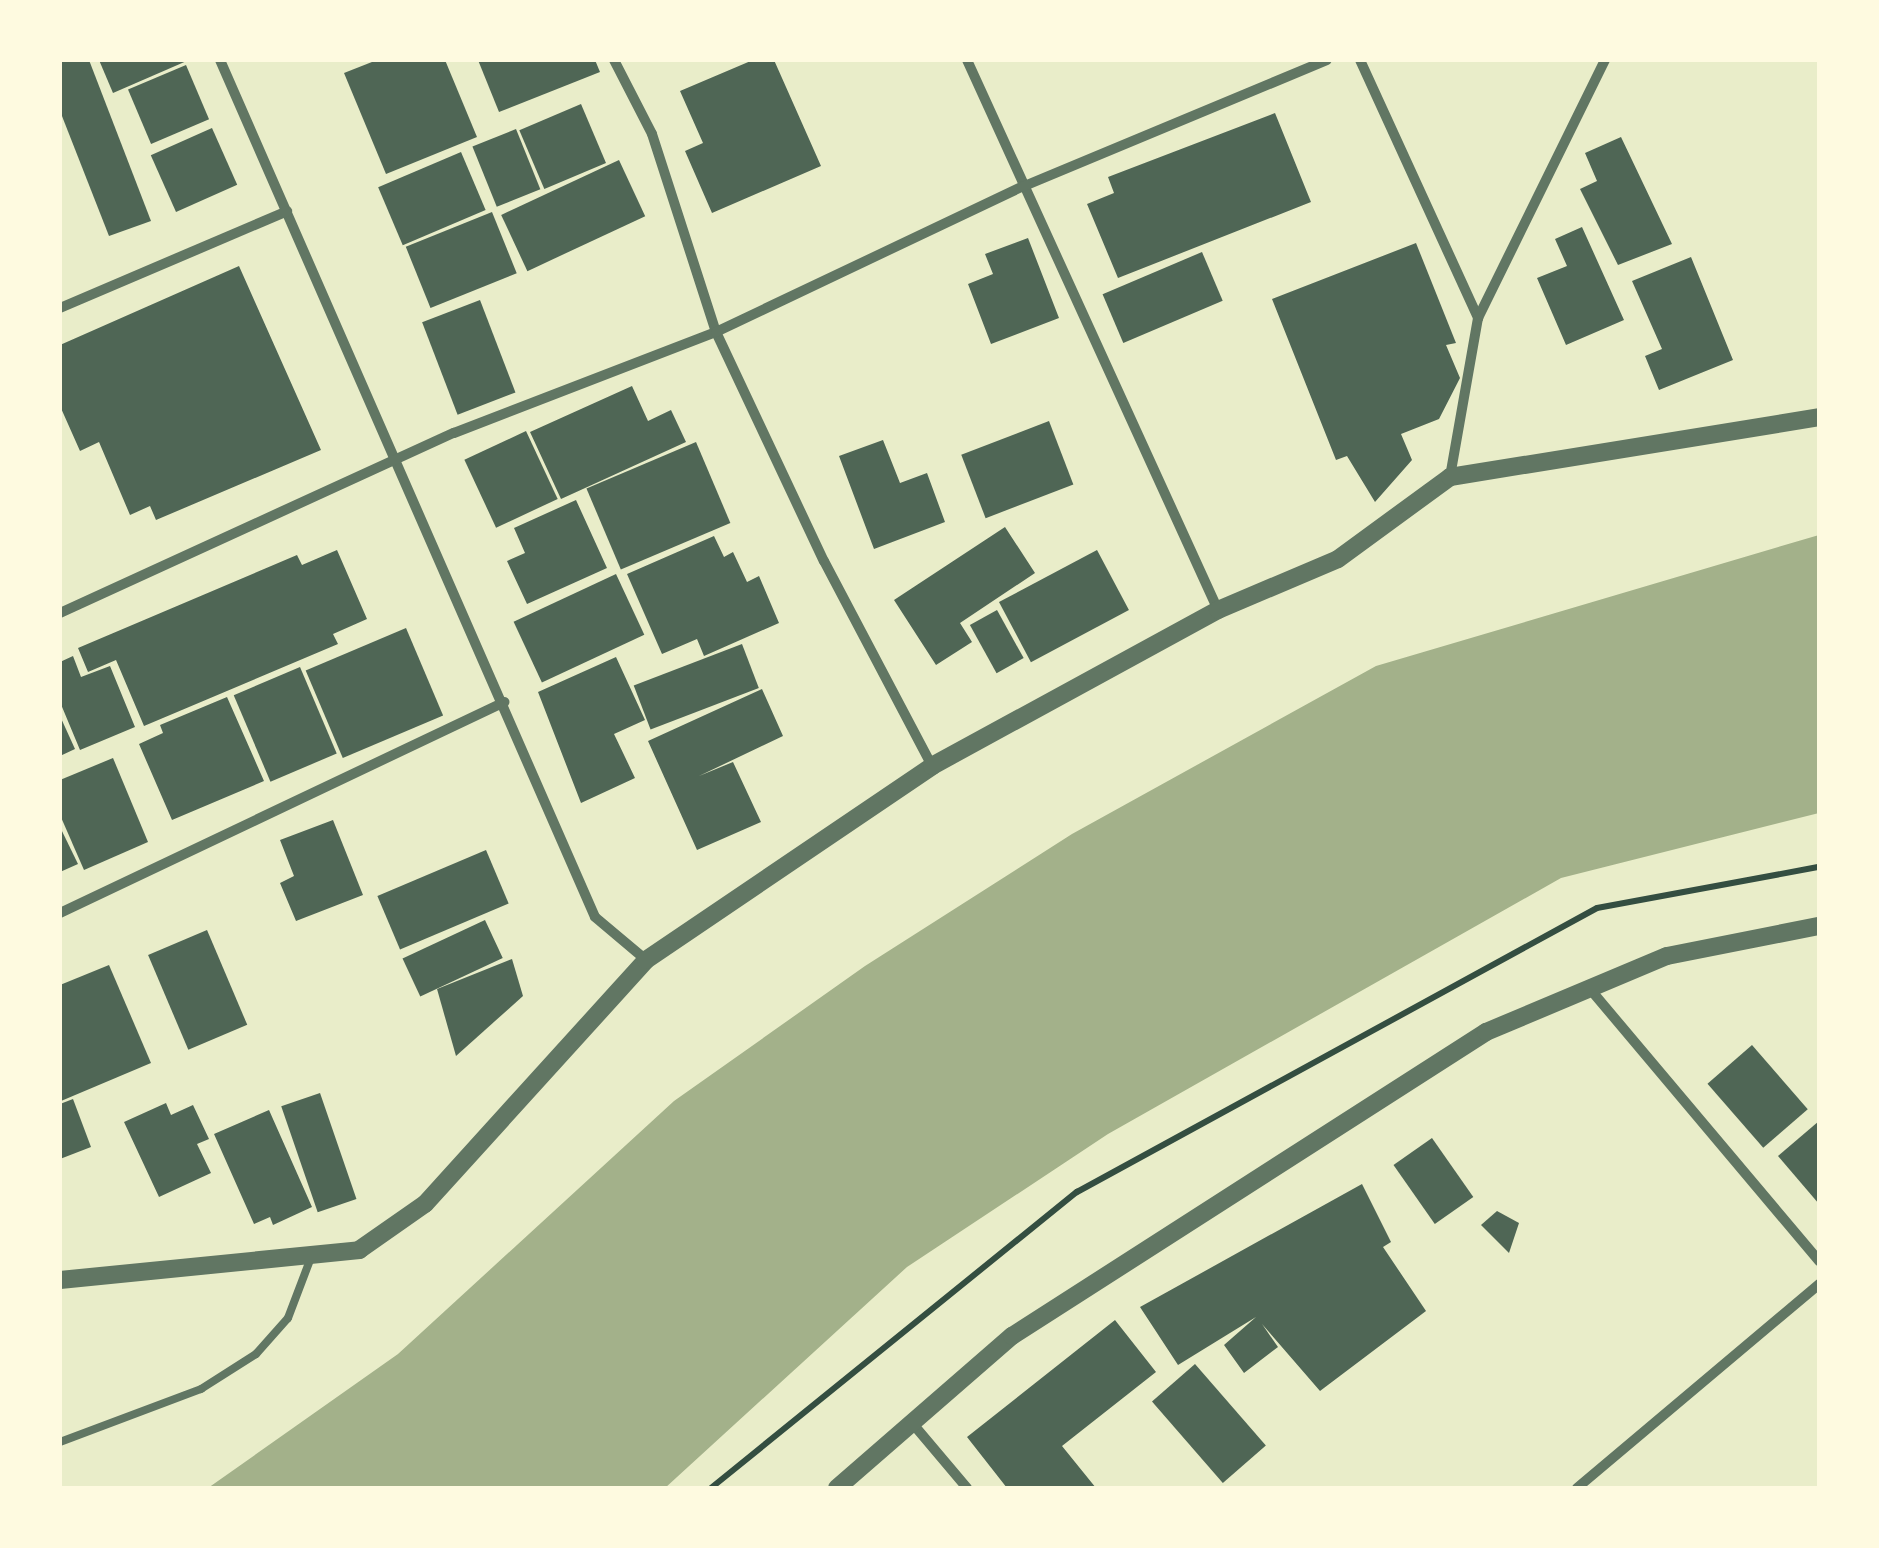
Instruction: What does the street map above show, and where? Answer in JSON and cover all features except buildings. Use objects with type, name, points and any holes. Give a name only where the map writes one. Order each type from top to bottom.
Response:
[{"type":"street","points":[[220,60],[595,917],[646,960]]},
{"type":"street","points":[[614,60],[652,134],[716,332],[824,561],[932,766]]},
{"type":"street","points":[[967,60],[1218,610]]},
{"type":"street","points":[[60,613],[395,464],[454,433],[716,332],[1022,187],[1327,60]]},
{"type":"street","points":[[1360,60],[1478,318]]},
{"type":"street","points":[[1450,477],[1478,318],[1605,60]]},
{"type":"street","points":[[60,308],[287,211]]},
{"type":"street","points":[[60,1280],[310,1260],[359,1250],[425,1204],[646,960],[932,766],[1218,610],[1338,559],[1450,477],[1819,417]]},
{"type":"street","points":[[60,914],[504,702]]},
{"type":"street","points":[[837,1488],[1012,1336],[1155,1240],[1486,1032],[1667,956],[1819,926]]},
{"type":"street","points":[[1590,988],[1819,1262]]},
{"type":"street","points":[[1577,1488],[1819,1284]]},
{"type":"street","points":[[913,1424],[967,1488]]},
{"type":"lane","points":[[60,1442],[201,1388],[256,1354],[288,1318],[310,1260]]},
{"type":"path","points":[[710,1488],[1077,1192],[1597,908],[1819,867]]},
{"type":"shaded area","points":[[1819,535],[1819,813],[1561,878],[1108,1134],[907,1267],[665,1488],[208,1488],[398,1354],[674,1101],[865,966],[1072,834],[1376,666]]}]
